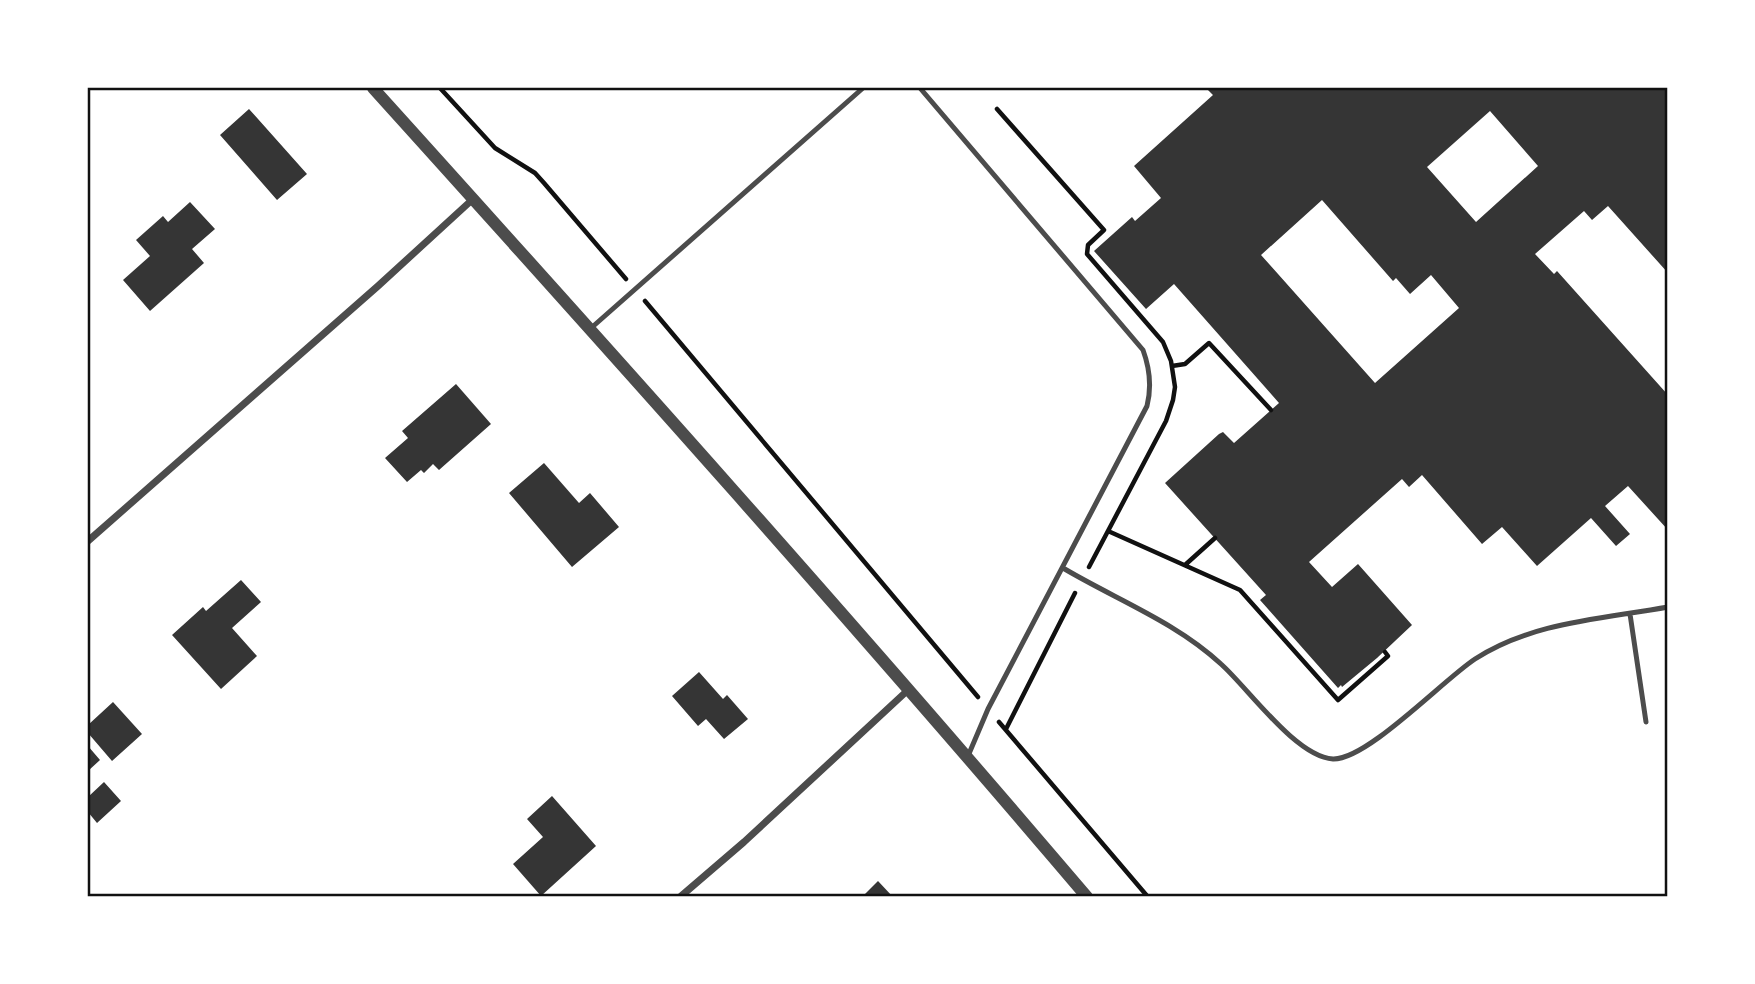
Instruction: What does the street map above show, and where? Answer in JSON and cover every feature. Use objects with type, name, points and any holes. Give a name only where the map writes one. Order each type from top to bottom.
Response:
[{"type":"street","points":[[373,88],[968,757],[1087,897]]},
{"type":"street","points":[[88,541],[474,199]]},
{"type":"street","points":[[680,897],[744,842],[908,690]]},
{"type":"lane","points":[[590,329],[863,88]]},
{"type":"lane","points":[[920,88],[1143,350],[1149,364],[1151,391],[1146,406],[1063,568],[988,709],[968,757]]},
{"type":"lane","points":[[1063,568],[1150,615],[1191,641],[1220,663],[1291,736],[1310,751],[1333,759],[1356,753],[1455,673],[1496,646],[1541,629],[1668,607]]},
{"type":"lane","points":[[1630,614],[1646,722]]},
{"type":"path","points":[[440,88],[495,148],[535,173],[544,183],[1148,897]]},
{"type":"path","points":[[998,109],[1104,230],[1088,246],[1087,254],[1163,342],[1172,366],[1174,394],[1169,414],[1005,729]]},
{"type":"path","points":[[1172,366],[1185,364],[1209,343],[1270,410]]},
{"type":"path","points":[[1108,531],[1240,590],[1338,700],[1388,656],[1385,652]]},
{"type":"path","points":[[1185,565],[1215,538]]},
{"type":"building","points":[[1206,88],[1668,88],[1668,273],[1608,206],[1592,220],[1584,211],[1535,254],[1554,274],[1557,271],[1668,395],[1668,530],[1628,486],[1605,506],[1630,534],[1616,546],[1591,518],[1537,566],[1502,527],[1482,544],[1422,475],[1409,487],[1402,479],[1309,562],[1332,587],[1358,564],[1412,625],[1377,658],[1338,688],[1260,600],[1266,595],[1165,483],[1219,434],[1223,432],[1234,443],[1279,403],[1174,284],[1146,309],[1094,251],[1132,217],[1135,221],[1161,198],[1134,166],[1213,95]],"holes":[[[1490,111],[1538,166],[1476,222],[1427,167]],[[1322,200],[1393,281],[1396,278],[1410,294],[1431,275],[1459,308],[1375,383],[1261,255]]]},
{"type":"building","points":[[249,109],[307,174],[277,200],[220,135]]},
{"type":"building","points":[[190,202],[215,229],[192,249],[204,263],[150,311],[123,280],[150,256],[136,240],[163,216],[168,222]]},
{"type":"building","points":[[456,384],[491,424],[439,470],[433,464],[424,473],[421,470],[407,482],[385,458],[408,438],[402,431]]},
{"type":"building","points":[[544,463],[579,503],[590,493],[619,527],[572,567],[509,493]]},
{"type":"building","points":[[241,580],[261,602],[232,628],[257,656],[221,689],[172,635],[203,607],[206,611]]},
{"type":"building","points":[[699,672],[723,699],[727,695],[748,719],[724,739],[706,719],[698,726],[672,696]]},
{"type":"building","points":[[113,702],[142,734],[112,761],[88,733],[88,725]]},
{"type":"building","points":[[88,746],[100,760],[88,771]]},
{"type":"building","points":[[104,782],[121,801],[97,823],[88,812],[88,797]]},
{"type":"building","points":[[552,796],[596,846],[541,896],[513,864],[543,837],[527,819]]},
{"type":"building","points":[[878,881],[893,897],[862,897]]}]
